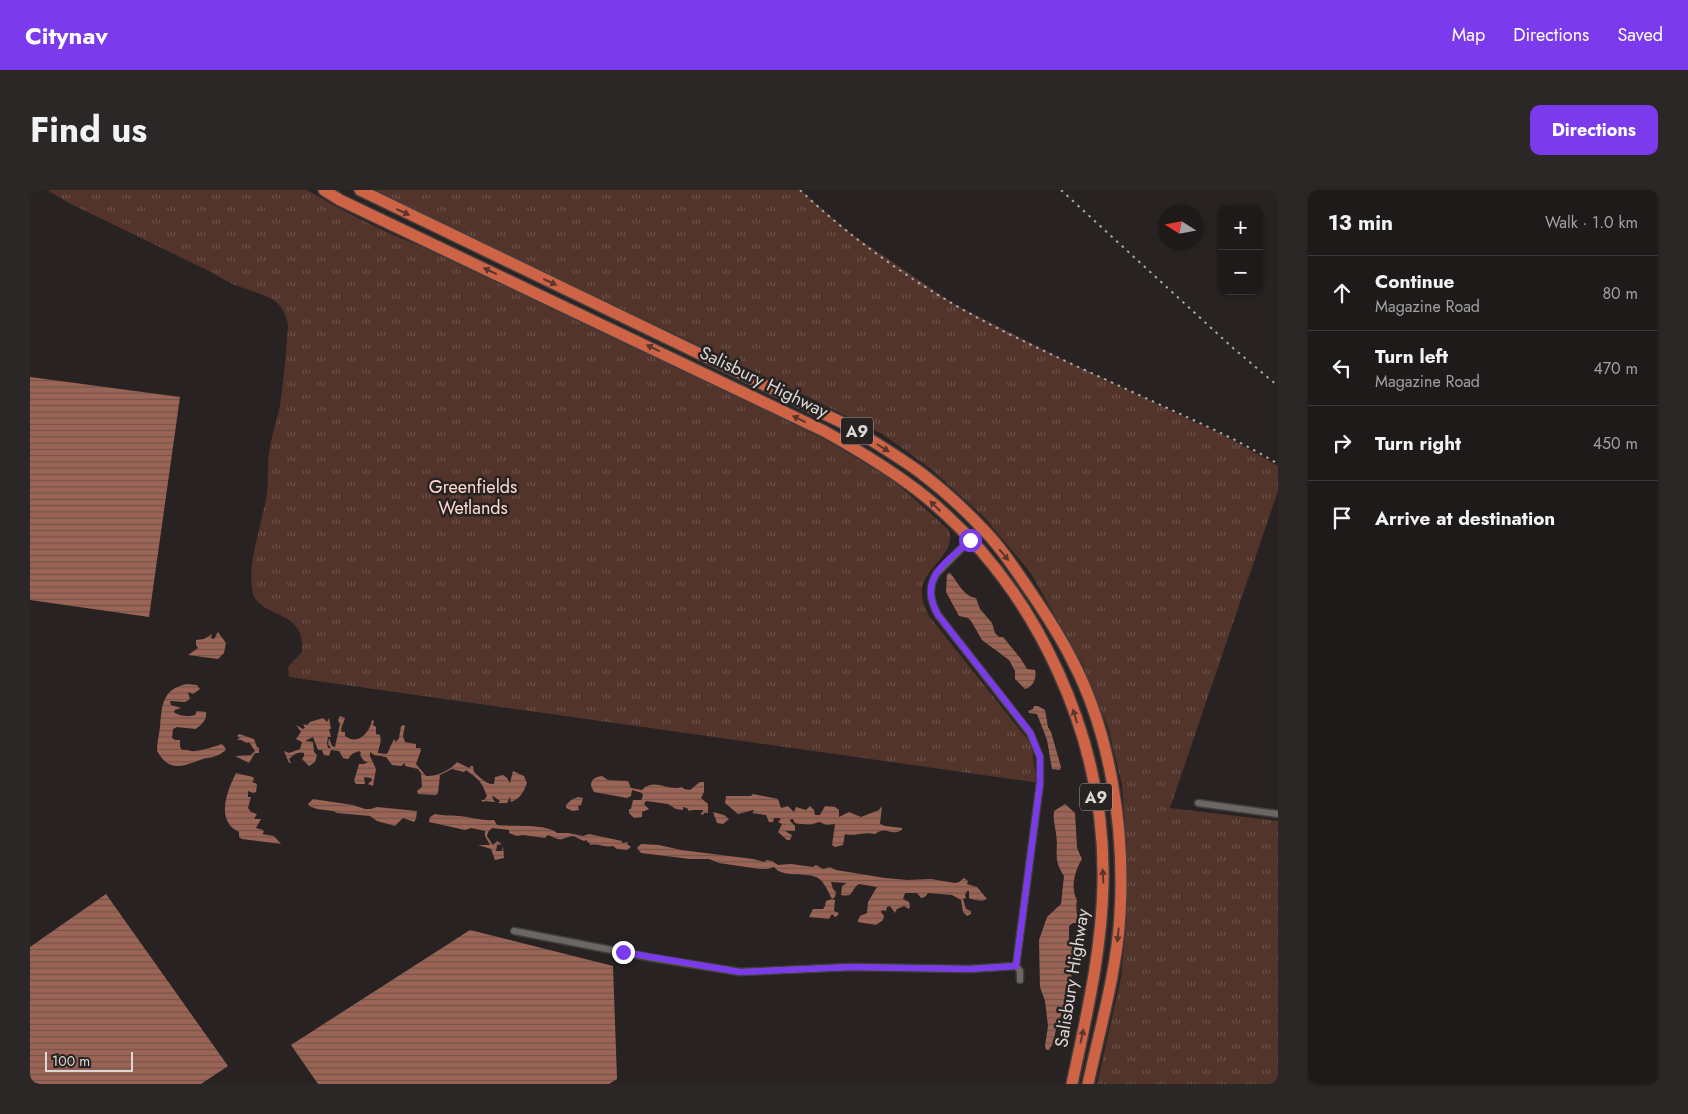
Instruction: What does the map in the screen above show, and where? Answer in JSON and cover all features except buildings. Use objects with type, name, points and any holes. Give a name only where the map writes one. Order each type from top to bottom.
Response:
[{"type":"highway","name":"Salisbury Highway","points":[[324,190],[348,204],[824,431],[878,462],[927,498],[970,540],[1014,594],[1045,646],[1071,702],[1091,770],[1100,822],[1103,883],[1099,943],[1089,1004],[1072,1084]]},
{"type":"highway","name":"Salisbury Highway","points":[[360,190],[847,425],[921,473],[982,528],[1011,563],[1037,601],[1073,661],[1095,716],[1116,800],[1121,852],[1120,914],[1112,978],[1088,1084]]},
{"type":"street","points":[[982,528],[936,574],[930,594],[938,615],[1030,732],[1040,757],[1040,783],[1016,966],[1020,971],[1020,980]]},
{"type":"street","points":[[1198,803],[1278,814]]},
{"type":"street","points":[[514,931],[653,958],[740,972],[851,967],[969,969],[1016,966]]},
{"type":"green space","name":"Greenfields Wetlands","points":[[47,190],[307,190],[375,227],[418,245],[824,439],[893,480],[949,530],[950,540],[947,548],[925,580],[922,590],[924,605],[929,616],[1032,745],[1034,767],[1040,783],[289,677],[288,667],[302,652],[301,638],[297,628],[289,620],[262,606],[256,599],[252,589],[251,578],[253,555],[267,493],[268,459],[283,385],[288,325],[286,316],[272,299],[230,283],[69,203]]},
{"type":"green space","points":[[375,190],[800,190],[850,233],[954,304],[1064,360],[1229,438],[1278,466],[1278,491],[1170,808],[1278,821],[1278,1084],[1097,1084],[1121,978],[1127,915],[1127,851],[1122,785],[1108,727],[1082,663],[1030,572],[984,517],[931,469],[882,434]]},
{"type":"shaded area","points":[[30,377],[180,397],[149,617],[30,600]]},
{"type":"shaded area","points":[[950,573],[964,592],[976,598],[980,609],[992,623],[995,633],[999,637],[1003,637],[1027,669],[1035,670],[1035,679],[1030,686],[1025,689],[1015,679],[1015,671],[1009,660],[982,640],[968,618],[959,616],[946,592],[947,574]]},
{"type":"shaded area","points":[[218,632],[226,643],[224,653],[218,659],[188,655],[198,648],[196,640],[204,639],[212,634],[211,638],[214,639]]},
{"type":"shaded area","points":[[187,684],[197,685],[200,689],[193,694],[188,692],[190,699],[185,702],[170,701],[171,705],[181,708],[174,712],[187,716],[195,715],[197,711],[206,712],[206,717],[196,729],[177,727],[173,729],[172,738],[180,740],[182,750],[197,751],[221,744],[226,750],[216,756],[176,766],[166,762],[157,751],[162,712],[168,694],[179,686]]},
{"type":"shaded area","points":[[1034,706],[1045,710],[1048,727],[1061,767],[1060,770],[1052,769],[1047,740],[1037,714],[1029,713],[1028,711],[1033,709]]},
{"type":"shaded area","points":[[340,716],[345,718],[341,729],[342,732],[345,732],[345,736],[350,739],[363,736],[369,729],[372,720],[374,721],[373,725],[376,727],[376,734],[381,737],[378,753],[387,754],[394,739],[396,742],[399,738],[401,726],[405,725],[403,736],[405,742],[416,744],[416,748],[420,748],[416,764],[426,776],[443,772],[457,762],[469,768],[473,766],[474,772],[488,783],[494,784],[495,777],[503,775],[510,783],[513,771],[524,776],[527,783],[521,795],[511,802],[510,797],[507,803],[498,803],[500,801],[493,796],[495,802],[483,802],[481,800],[484,800],[487,796],[479,781],[466,770],[464,772],[452,769],[440,775],[438,793],[436,795],[418,794],[417,791],[422,787],[421,773],[418,769],[405,766],[405,763],[401,766],[392,765],[386,757],[374,755],[370,752],[376,769],[373,786],[368,784],[372,780],[371,778],[364,777],[365,784],[356,784],[354,781],[359,764],[368,762],[364,761],[360,755],[361,753],[359,751],[352,754],[348,759],[343,758],[339,751],[331,750],[329,756],[324,755],[322,750],[318,750],[313,737],[305,741],[313,742],[314,752],[317,755],[315,762],[309,766],[302,759],[304,753],[300,753],[289,759],[291,763],[289,763],[284,751],[289,753],[300,749],[302,742],[296,739],[301,732],[296,725],[303,729],[305,728],[303,724],[307,725],[310,722],[323,718],[327,722],[329,718],[331,737],[328,737],[327,743],[328,748],[331,748],[328,744],[329,738],[332,746],[335,747]]},
{"type":"shaded area","points":[[239,734],[254,739],[259,748],[259,753],[255,753],[249,763],[235,756],[251,755],[255,751],[249,742],[237,740],[240,738],[237,736]]},
{"type":"shaded area","points":[[236,773],[253,777],[254,780],[252,782],[257,784],[256,792],[248,791],[248,797],[251,797],[248,808],[251,812],[257,814],[254,819],[261,819],[256,828],[263,830],[262,834],[274,836],[281,844],[242,839],[239,837],[239,832],[227,821],[225,805],[229,788]]},
{"type":"shaded area","points":[[602,776],[608,780],[628,781],[631,788],[642,790],[647,786],[656,785],[672,788],[682,787],[690,790],[700,782],[704,782],[704,792],[701,798],[708,804],[708,813],[703,815],[701,814],[703,810],[689,811],[683,807],[683,810],[676,809],[668,804],[646,801],[644,804],[649,809],[642,812],[642,817],[634,818],[629,813],[629,809],[631,809],[633,800],[641,800],[642,793],[632,790],[631,796],[627,798],[594,792],[591,786],[593,780]]},
{"type":"shaded area","points":[[753,794],[778,799],[781,808],[788,806],[794,812],[796,807],[806,810],[810,806],[814,810],[815,815],[820,815],[825,806],[835,807],[839,810],[839,817],[849,812],[861,817],[879,810],[882,806],[880,824],[902,828],[902,830],[898,832],[883,831],[875,834],[845,834],[843,845],[835,847],[832,845],[835,824],[826,825],[817,822],[799,824],[791,819],[790,821],[795,826],[795,831],[785,831],[792,835],[790,840],[787,840],[778,832],[782,824],[778,822],[781,819],[774,818],[773,822],[769,822],[766,815],[752,813],[753,810],[738,814],[725,803],[726,796],[751,796]]},
{"type":"shaded area","points":[[578,797],[583,798],[581,805],[578,806],[579,810],[573,811],[566,808],[566,805],[571,800]]},
{"type":"shaded area","points":[[313,799],[353,805],[365,809],[377,807],[417,811],[416,819],[414,822],[403,818],[395,826],[377,821],[370,816],[317,809],[308,804]]},
{"type":"shaded area","points":[[1065,804],[1075,813],[1077,848],[1082,859],[1075,874],[1074,885],[1077,900],[1077,923],[1069,926],[1069,941],[1074,957],[1069,996],[1057,1025],[1053,1043],[1049,1050],[1046,1050],[1048,1026],[1045,1001],[1040,987],[1039,940],[1047,917],[1061,904],[1064,876],[1057,860],[1054,811]]},
{"type":"shaded area","points":[[713,812],[724,815],[729,819],[723,824],[717,823]]},
{"type":"shaded area","points":[[435,814],[494,820],[497,825],[545,828],[557,833],[583,836],[589,834],[622,841],[622,843],[628,842],[627,844],[631,847],[627,850],[617,849],[613,846],[591,845],[586,840],[584,841],[573,836],[557,839],[548,835],[545,838],[517,836],[509,833],[509,830],[492,828],[487,836],[493,845],[497,841],[502,844],[497,845],[496,851],[502,851],[503,846],[504,858],[495,860],[491,849],[478,845],[490,845],[485,836],[485,831],[471,828],[465,830],[429,822],[430,817]]},
{"type":"shaded area","points":[[641,844],[659,845],[765,862],[766,860],[778,865],[791,864],[813,867],[816,865],[823,869],[830,867],[836,870],[885,878],[931,879],[955,883],[964,878],[968,881],[967,884],[977,887],[987,899],[980,901],[969,898],[969,891],[967,891],[966,898],[963,899],[966,909],[971,911],[971,914],[967,916],[963,912],[961,900],[952,895],[928,893],[925,897],[921,898],[917,893],[905,893],[903,899],[909,902],[909,909],[904,906],[897,909],[895,913],[890,906],[887,907],[886,911],[882,910],[881,912],[884,916],[883,920],[876,925],[858,922],[858,920],[860,916],[867,913],[868,902],[877,887],[859,884],[850,894],[845,896],[841,895],[842,886],[847,883],[831,882],[836,892],[835,897],[832,899],[826,886],[816,877],[788,874],[774,867],[760,869],[719,863],[709,859],[690,859],[641,853],[637,848]]},
{"type":"shaded area","points":[[106,894],[228,1066],[201,1084],[30,1084],[30,947]]},
{"type":"shaded area","points":[[835,900],[834,911],[839,913],[837,916],[835,917],[832,914],[829,919],[809,917],[813,909],[823,909],[826,901]]},
{"type":"shaded area","points":[[470,930],[613,966],[617,1079],[609,1084],[318,1084],[291,1045]]},
{"type":"railway","points":[[800,190],[872,250],[923,286],[977,318],[1227,436],[1278,464]]},
{"type":"railway","points":[[1061,190],[1233,348],[1278,386]]},
{"type":"route","points":[[623,952],[740,972],[851,967],[969,969],[1016,966],[1040,783],[1040,757],[1030,732],[938,615],[931,599],[933,578],[970,540]]}]
